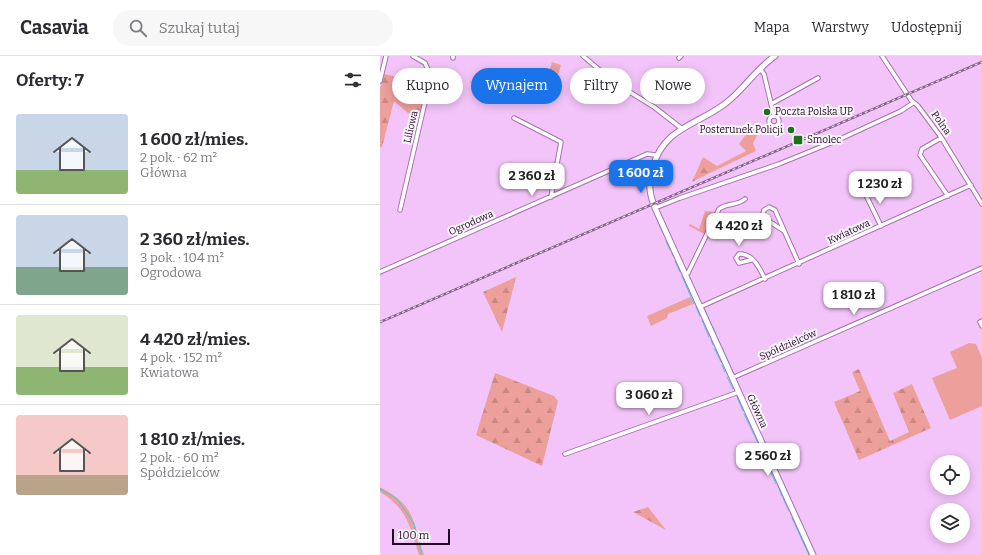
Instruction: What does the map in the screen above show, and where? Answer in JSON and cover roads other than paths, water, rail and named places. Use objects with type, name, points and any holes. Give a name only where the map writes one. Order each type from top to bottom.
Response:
[{"type":"street","points":[[380,81],[386,56]]},
{"type":"street","name":"Liliowa","points":[[400,210],[431,76],[425,63],[413,56]]},
{"type":"street","points":[[583,56],[619,85],[654,107],[681,128]]},
{"type":"street","name":"Główna","points":[[775,56],[722,106],[681,128],[660,148],[656,155],[649,184],[650,195],[655,208],[813,555]]},
{"type":"street","name":"Polna","points":[[882,56],[913,103],[918,106],[941,138],[980,198],[982,204]]},
{"type":"street","points":[[760,69],[764,74],[774,116]]},
{"type":"street","points":[[771,104],[818,78]]},
{"type":"street","points":[[655,208],[779,164],[901,112],[913,103]]},
{"type":"street","points":[[514,118],[561,142],[551,196]]},
{"type":"street","points":[[941,138],[922,150],[920,155],[948,196]]},
{"type":"street","name":"Ogrodowa","points":[[380,272],[647,154],[656,155]]},
{"type":"street","name":"Kwiatowa","points":[[700,307],[799,264],[971,185]]},
{"type":"street","points":[[864,191],[881,226]]},
{"type":"street","points":[[685,274],[688,273],[719,209],[740,203],[745,199]]},
{"type":"street","points":[[784,231],[764,218],[764,210],[769,207],[774,208],[799,264]]},
{"type":"street","points":[[751,260],[758,266],[765,279]]},
{"type":"street","name":"Spółdzielców","points":[[732,378],[982,268]]},
{"type":"street","points":[[982,322],[980,322],[982,326]]},
{"type":"street","points":[[565,454],[739,392]]},
{"type":"waterway","points":[[657,220],[665,237]]},
{"type":"waterway","points":[[666,241],[670,250]]},
{"type":"waterway","points":[[675,261],[680,272]]},
{"type":"waterway","points":[[682,276],[694,304]]},
{"type":"waterway","points":[[696,307],[700,316]]},
{"type":"waterway","points":[[705,310],[712,326]]},
{"type":"waterway","points":[[702,320],[709,337]]},
{"type":"waterway","points":[[713,327],[716,334]]},
{"type":"waterway","points":[[718,339],[734,374]]},
{"type":"waterway","points":[[711,340],[713,345]]},
{"type":"waterway","points":[[714,348],[721,362]]},
{"type":"waterway","points":[[722,365],[725,372]]},
{"type":"waterway","points":[[727,377],[733,389]]},
{"type":"waterway","points":[[737,397],[743,411]]},
{"type":"waterway","points":[[744,414],[758,443]]},
{"type":"waterway","points":[[759,445],[762,452]]},
{"type":"waterway","points":[[764,456],[776,484]]},
{"type":"waterway","points":[[778,486],[782,496]]},
{"type":"waterway","points":[[380,489],[397,499],[414,524],[422,555]]},
{"type":"waterway","points":[[783,498],[789,511]]},
{"type":"waterway","points":[[792,518],[809,555]]},
{"type":"railway","points":[[380,322],[982,62]]},
{"type":"place","name":"Poczta Polska UP","points":[[767,112]]},
{"type":"place","name":"Posterunek Policji","points":[[791,130]]},
{"type":"place","name":"Smolec","points":[[798,140]]}]
